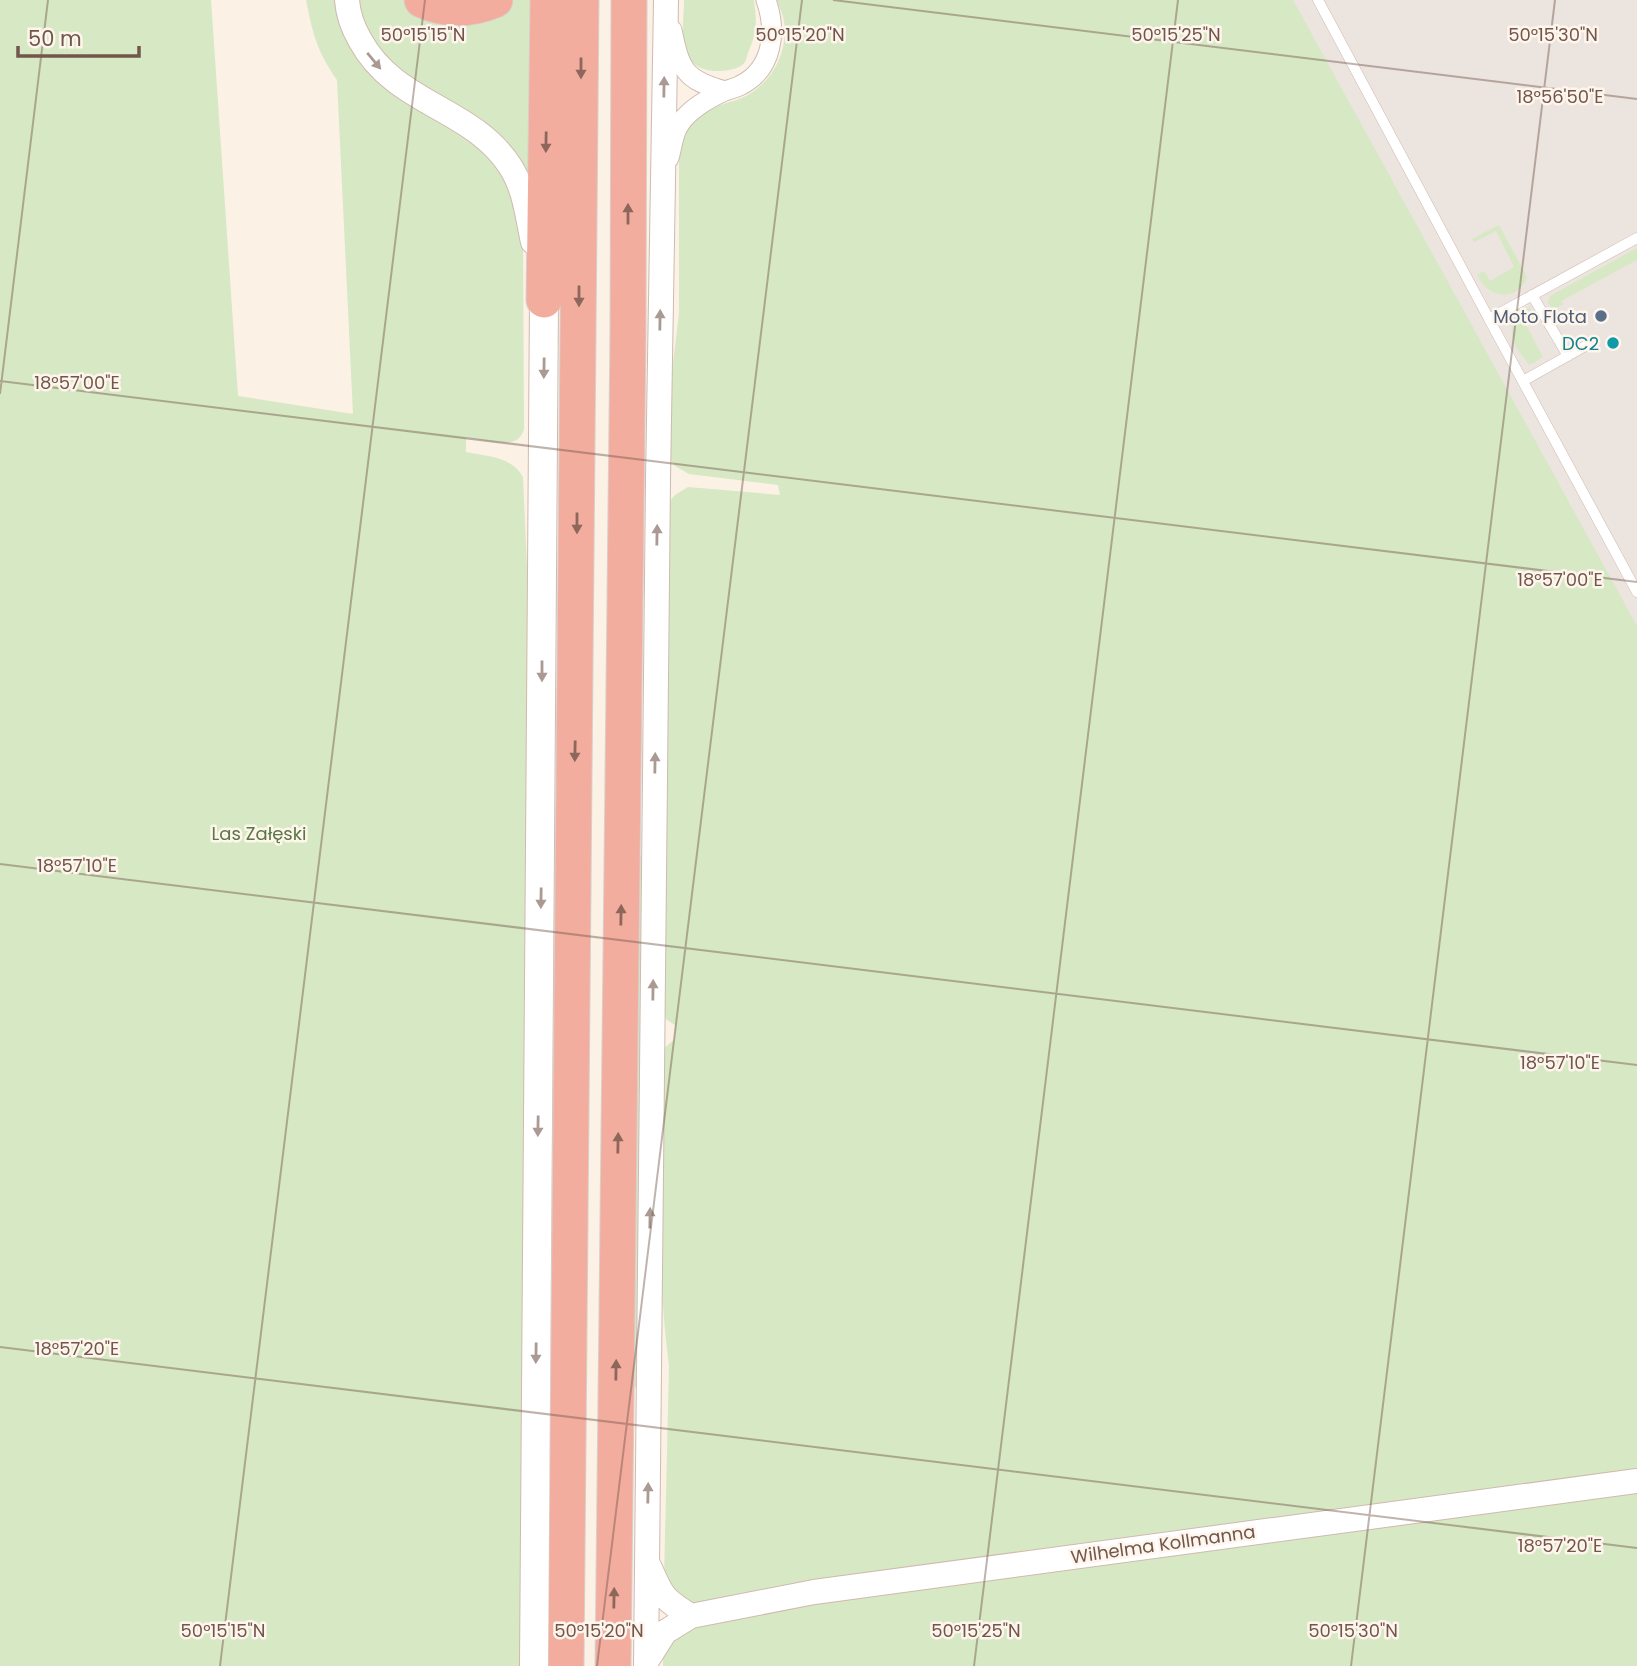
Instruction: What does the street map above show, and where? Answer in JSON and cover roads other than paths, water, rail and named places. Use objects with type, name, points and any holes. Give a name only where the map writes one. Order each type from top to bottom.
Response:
[{"type":"highway","points":[[422,0],[454,8],[476,7],[495,0]]},
{"type":"highway","points":[[544,300],[548,0]]},
{"type":"highway","points":[[566,1666],[581,0]]},
{"type":"highway","points":[[629,0],[628,332],[635,1665]]},
{"type":"main road","points":[[534,1659],[544,300]]},
{"type":"street","points":[[346,0],[355,32],[373,61],[404,89],[473,129],[490,142],[510,167],[521,188],[527,208],[544,300]]},
{"type":"street","points":[[663,180],[678,126],[692,111],[725,91],[742,85],[759,71],[770,52],[772,25],[766,0]]},
{"type":"street","points":[[635,1665],[647,1561],[666,1]]},
{"type":"street","points":[[666,1],[677,53],[686,74],[705,86],[725,91]]},
{"type":"street","name":"Wilhelma Kollmanna","points":[[691,1616],[849,1587],[1637,1481]]},
{"type":"street","points":[[635,1665],[665,1632],[691,1616],[669,1603],[647,1561]]},
{"type":"lane","points":[[1318,0],[1637,592]]},
{"type":"lane","points":[[1489,318],[1637,238]]},
{"type":"lane","points":[[1532,295],[1567,356]]},
{"type":"lane","points":[[1523,381],[1587,345]]},
{"type":"place","name":"Moto Flota","points":[[1601,316]]},
{"type":"place","name":"DC2","points":[[1613,343]]},
{"type":"park label","name":"Las Załęski","points":[[259,833]]}]
